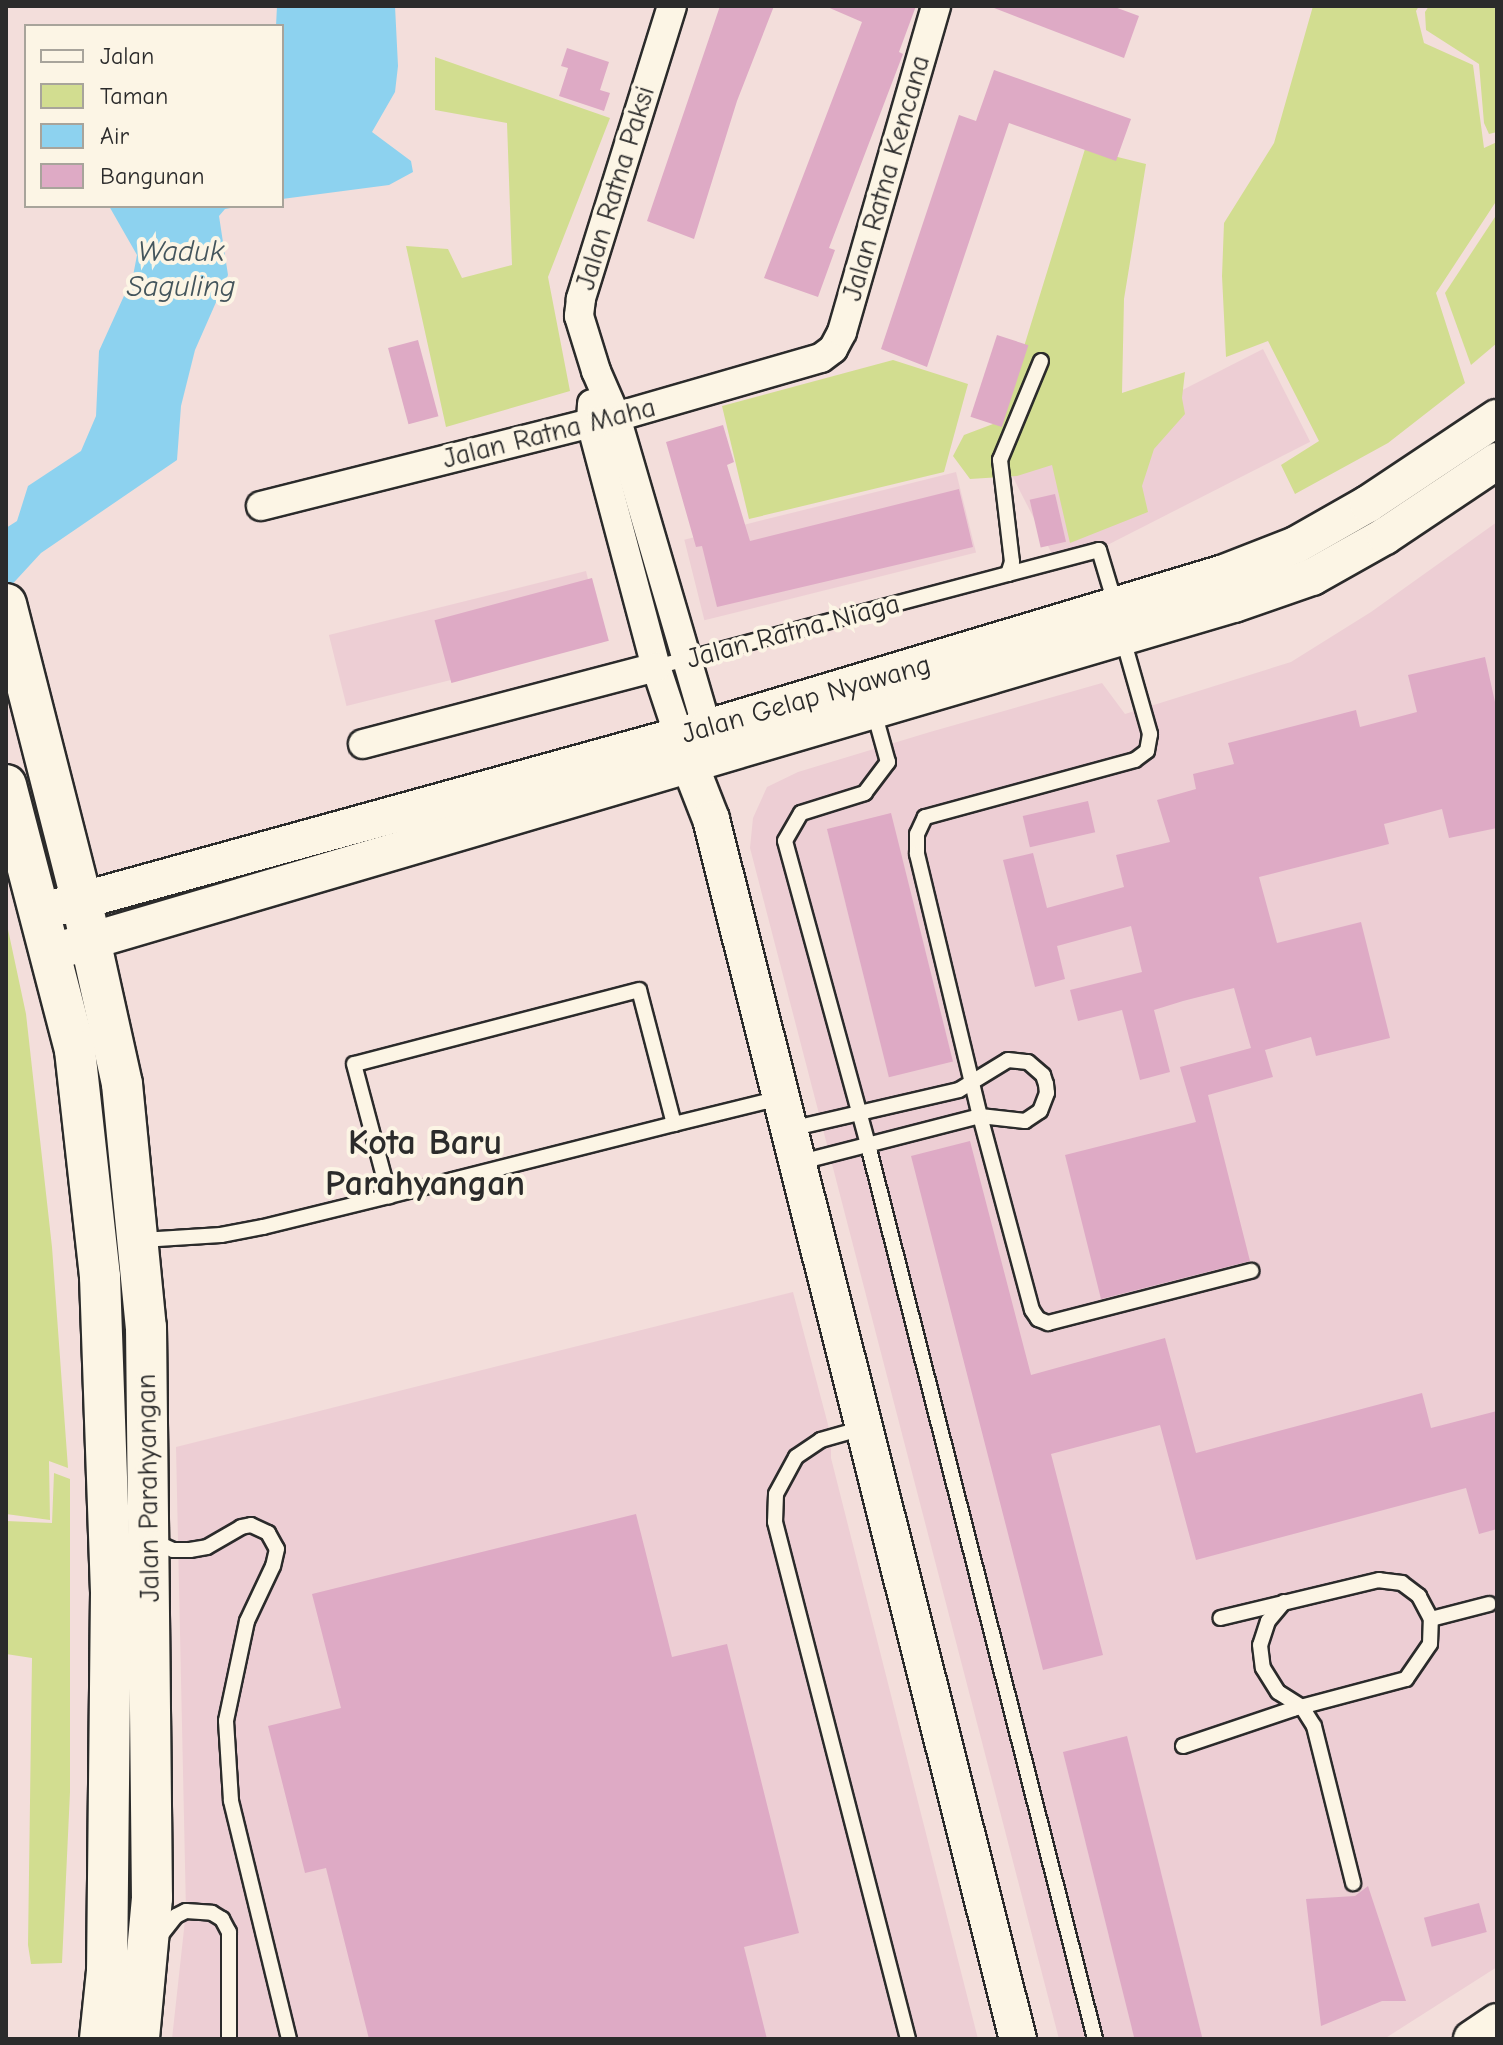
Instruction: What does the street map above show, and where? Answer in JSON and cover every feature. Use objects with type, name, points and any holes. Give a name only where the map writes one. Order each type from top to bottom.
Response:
[{"type":"main road","name":"Jalan Parahyangan","points":[[6,604],[91,940],[122,1084],[146,1327],[152,1898],[100,2039]]},
{"type":"main road","name":"Jalan Parahyangan","points":[[6,785],[75,1050],[100,1277],[126,1973],[139,2039]]},
{"type":"street","name":"Jalan Ratna Paksi","points":[[603,420],[596,371],[579,316],[581,299],[672,6]]},
{"type":"street","name":"Jalan Ratna Kencana","points":[[833,349],[842,332],[936,6]]},
{"type":"street","name":"Jalan Ratna Maha","points":[[261,506],[603,420],[802,365],[821,358],[833,349]]},
{"type":"street","name":"Jalan Gelap Nyawang","points":[[81,899],[698,748],[874,712],[1120,623],[1296,545],[1368,504],[1497,418]]},
{"type":"street","points":[[603,420],[686,660],[711,819],[1018,2039]]},
{"type":"street","points":[[603,420],[656,667],[698,748]]},
{"type":"street","name":"Jalan Gelap Nyawang","points":[[91,940],[698,748],[1120,623],[1312,577],[1385,536],[1497,461]]},
{"type":"street","name":"Jalan Ratna Niaga","points":[[363,744],[656,667]]},
{"type":"street","points":[[40,912],[81,899]]},
{"type":"street","points":[[51,953],[91,940]]},
{"type":"street","points":[[1472,2039],[1497,2022]]},
{"type":"lane","points":[[1008,574],[1012,562],[1000,460],[1041,361]]},
{"type":"lane","name":"Jalan Ratna Niaga","points":[[656,667],[1099,550],[1120,623]]},
{"type":"lane","points":[[1120,623],[1150,734],[1147,751],[1135,760],[925,817],[917,834],[917,854],[980,1116],[1032,1310],[1038,1319],[1048,1323],[1251,1271]]},
{"type":"lane","points":[[874,712],[888,762],[865,793],[801,813],[785,841],[868,1145],[1095,2039]]},
{"type":"lane","points":[[389,1196],[354,1064],[624,993],[639,990],[674,1124]]},
{"type":"lane","points":[[137,1240],[221,1235],[674,1124],[788,1130],[868,1145],[980,1116],[1012,1122],[1033,1117],[1045,1103],[1046,1084],[1036,1067],[1018,1059],[997,1066],[973,1085],[788,1130]]},
{"type":"lane","points":[[863,1428],[821,1440],[796,1457],[776,1494],[775,1522],[908,2039]]},
{"type":"lane","points":[[148,1527],[160,1544],[173,1550],[190,1550],[207,1547],[241,1527],[251,1525],[268,1533],[277,1549],[273,1566],[247,1621],[226,1721],[231,1801],[290,2037]]},
{"type":"lane","points":[[1183,1746],[1302,1707],[1406,1679],[1430,1644],[1431,1619],[1419,1596],[1402,1583],[1379,1580],[1221,1618]]},
{"type":"lane","points":[[1284,1602],[1268,1621],[1260,1645],[1263,1668],[1278,1692],[1302,1707],[1314,1726],[1353,1883]]},
{"type":"lane","points":[[1431,1619],[1489,1604]]},
{"type":"lane","points":[[126,1973],[157,1942],[176,1916],[186,1911],[212,1913],[222,1919],[229,1932],[229,2039]]},
{"type":"shaded area","points":[[1263,349],[1310,442],[1060,569],[1013,477]]},
{"type":"shaded area","points":[[956,472],[976,553],[704,620],[684,540]]},
{"type":"shaded area","points":[[1497,522],[1497,1967],[1384,2039],[1059,2039],[750,848],[753,818],[767,787],[798,772],[930,732],[1102,683],[1125,714],[1291,662],[1371,612]]},
{"type":"shaded area","points":[[586,571],[604,642],[347,706],[329,635]]},
{"type":"shaded area","points":[[793,1292],[831,1436],[831,1458],[978,2039],[172,2039],[186,1911],[176,1447]]},
{"type":"green space","points":[[1313,6],[1419,6],[1416,11],[1424,43],[1473,65],[1484,148],[1497,142],[1497,200],[1436,293],[1465,383],[1388,443],[1295,494],[1281,465],[1319,441],[1268,341],[1226,357],[1222,276],[1224,223],[1274,143]]},
{"type":"green space","points":[[1429,6],[1497,6],[1497,132],[1489,134],[1484,123],[1479,64],[1426,30],[1425,12]]},
{"type":"green space","points":[[435,57],[610,118],[548,277],[570,391],[446,427],[406,246],[448,249],[462,278],[512,265],[507,123],[435,110]]},
{"type":"green space","points":[[1085,149],[1146,164],[1124,299],[1122,393],[1185,372],[1182,398],[1185,414],[1154,449],[1142,486],[1148,512],[1070,543],[1052,465],[1017,476],[970,479],[953,456],[964,435],[1001,421]]},
{"type":"green space","points":[[1497,214],[1497,343],[1471,365],[1445,293]]},
{"type":"green space","points":[[893,360],[968,384],[944,472],[749,519],[722,406]]},
{"type":"green space","points":[[6,920],[26,1014],[52,1247],[68,1468],[49,1461],[50,1520],[6,1514]]},
{"type":"green space","points":[[54,1473],[70,1479],[70,1792],[62,1963],[31,1964],[28,1945],[32,1658],[6,1654],[6,1521],[52,1523]]},
{"type":"water","name":"Waduk Saguling","points":[[277,6],[395,6],[398,66],[395,92],[372,132],[411,161],[413,172],[389,185],[284,199],[284,24],[276,24]]},
{"type":"water","name":"Waduk Saguling","points":[[110,208],[231,208],[219,216],[228,275],[195,350],[181,406],[177,460],[41,553],[6,591],[6,528],[17,521],[28,486],[81,451],[96,416],[99,351],[133,276],[137,255]]},
{"type":"building","points":[[720,6],[774,6],[737,101],[694,239],[647,221]]},
{"type":"building","points":[[825,6],[916,6],[899,52],[903,54],[829,248],[835,250],[818,297],[764,278],[862,22]]},
{"type":"building","points":[[989,6],[1112,6],[1139,16],[1124,58]]},
{"type":"building","points":[[567,48],[609,62],[600,90],[610,93],[604,111],[559,96],[568,68],[561,66]]},
{"type":"building","points":[[994,70],[1131,119],[1116,161],[1009,123],[927,367],[881,349],[959,115],[976,121]]},
{"type":"building","points":[[997,335],[1028,345],[1002,427],[970,417]]},
{"type":"building","points":[[418,340],[438,416],[409,424],[388,348]]},
{"type":"building","points":[[723,425],[734,462],[727,465],[750,541],[959,489],[973,547],[717,607],[702,546],[696,547],[666,442]]},
{"type":"building","points":[[1055,494],[1066,542],[1041,548],[1030,500]]},
{"type":"building","points":[[592,578],[609,641],[451,683],[435,620]]},
{"type":"building","points":[[1485,657],[1497,711],[1497,828],[1449,838],[1442,809],[1384,824],[1389,844],[1259,877],[1277,943],[1361,922],[1390,1038],[1316,1056],[1311,1037],[1265,1050],[1273,1077],[1208,1095],[1250,1261],[1101,1299],[1065,1155],[1196,1122],[1180,1067],[1251,1048],[1234,988],[1183,1001],[1154,1010],[1170,1072],[1140,1080],[1122,1010],[1078,1021],[1070,990],[1142,972],[1131,926],[1057,946],[1065,979],[1035,987],[1003,860],[1033,853],[1047,908],[1124,887],[1116,855],[1170,842],[1157,800],[1196,789],[1193,774],[1234,764],[1228,743],[1356,710],[1360,727],[1417,712],[1408,675]]},
{"type":"building","points":[[1088,801],[1095,832],[1030,847],[1023,816]]},
{"type":"building","points":[[891,813],[953,1061],[889,1077],[827,829]]},
{"type":"building","points":[[970,1141],[1031,1375],[1165,1338],[1196,1453],[1422,1393],[1431,1428],[1497,1411],[1497,1529],[1479,1534],[1466,1488],[1196,1560],[1160,1425],[1051,1454],[1103,1655],[1043,1670],[911,1156]]},
{"type":"building","points":[[636,1514],[672,1657],[727,1644],[799,1933],[744,1947],[767,2039],[369,2039],[326,1868],[305,1873],[268,1726],[341,1708],[312,1594]]},
{"type":"building","points":[[1127,1736],[1202,2039],[1135,2039],[1063,1752]]},
{"type":"building","points":[[1368,1886],[1406,2001],[1382,2001],[1321,2026],[1306,1899],[1355,1896]]},
{"type":"building","points":[[1479,1903],[1487,1932],[1432,1947],[1424,1918]]},
{"type":"district","name":"Kota Baru Parahyangan","points":[[425,1162]]}]
